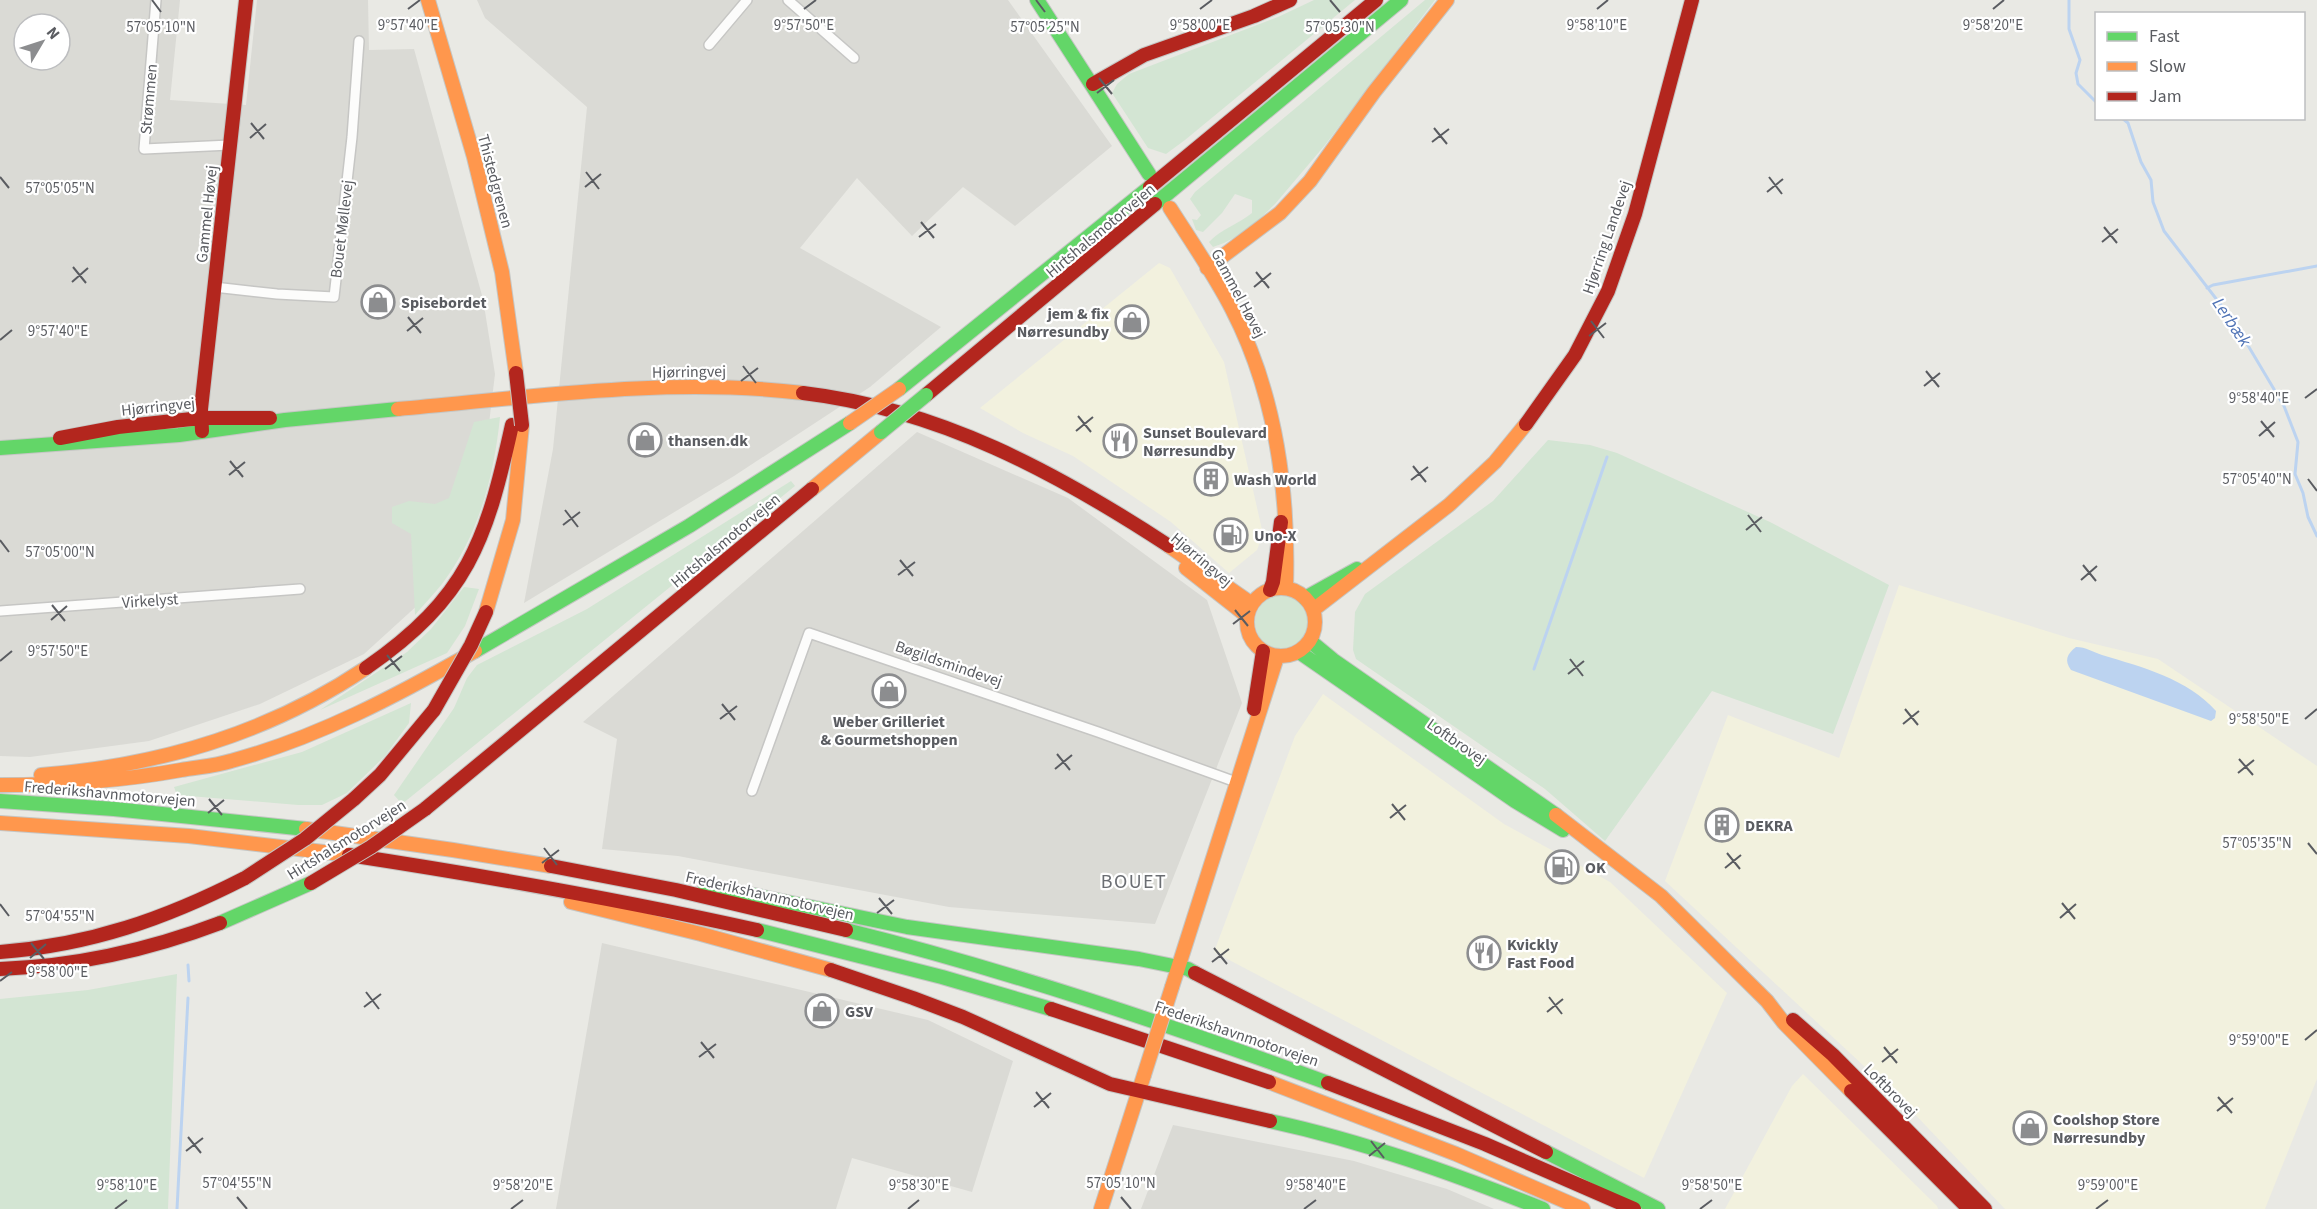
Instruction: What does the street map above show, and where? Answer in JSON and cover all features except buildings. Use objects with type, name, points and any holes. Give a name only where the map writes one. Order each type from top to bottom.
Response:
[{"type":"main road","name":"Gammel Høvej","points":[[202,425],[214,287],[246,0]]},
{"type":"main road","name":"Thistedgrenen","points":[[428,0],[474,158],[502,272],[516,368],[517,425]]},
{"type":"main road","points":[[1037,0],[1149,174]]},
{"type":"main road","points":[[1093,84],[1144,55],[1254,16],[1290,0]]},
{"type":"main road","name":"Hirtshalsmotorvejen","points":[[0,785],[71,785],[145,777],[236,760],[298,740],[403,693],[569,598],[772,476],[899,389],[1127,206],[1376,0]]},
{"type":"main road","name":"Hirtshalsmotorvejen","points":[[0,969],[74,962],[132,952],[268,904],[311,883],[371,847],[425,810],[1401,0]]},
{"type":"main road","points":[[1208,268],[1280,213],[1310,181],[1381,83],[1447,0]]},
{"type":"main road","name":"Hjørring Landevej","points":[[1309,604],[1388,552],[1449,505],[1495,462],[1540,407],[1575,355],[1608,291],[1635,214],[1692,0]]},
{"type":"main road","name":"Gammel Høvej","points":[[1170,208],[1208,268],[1241,327],[1262,381],[1276,441],[1287,519],[1286,588]]},
{"type":"main road","name":"Hjørringvej","points":[[0,448],[35,445],[118,427],[202,425],[259,417],[285,420],[576,392],[725,386],[804,393],[863,401],[892,408],[974,437],[1028,462],[1072,485],[1136,526],[1250,610]]},
{"type":"main road","points":[[0,952],[52,948],[105,937],[188,906],[245,878],[305,839],[380,775],[434,710],[471,645],[486,612],[513,520],[517,425]]},
{"type":"main road","points":[[0,776],[71,774],[105,770],[176,755],[245,732],[296,710],[373,664],[411,634],[442,602],[465,571],[480,541],[491,511],[517,425]]},
{"type":"main road","name":"Gammel Høvej","points":[[1270,590],[1284,506]]},
{"type":"main road","points":[[1286,588],[1293,590],[1309,604],[1315,626],[1310,641],[1299,652],[1277,657],[1263,651],[1250,636],[1250,610],[1263,593],[1286,588]]},
{"type":"main road","name":"Loftbrovej","points":[[1310,641],[1550,810],[1660,896],[1767,1001],[1784,1023],[1969,1209]]},
{"type":"main road","points":[[1251,735],[1263,651]]},
{"type":"main road","name":"Loftbrovej","points":[[1299,652],[1509,798],[1601,852]]},
{"type":"main road","points":[[1101,1209],[1277,657]]},
{"type":"main road","name":"Frederikshavnmotorvejen","points":[[0,801],[284,825],[439,847],[585,871],[798,917],[901,943],[1066,991],[1427,1119],[1634,1209]]},
{"type":"main road","name":"Frederikshavnmotorvejen","points":[[0,823],[185,836],[410,864],[634,902],[874,957],[1051,1008],[1180,1049],[1316,1098],[1454,1153],[1583,1209]]},
{"type":"main road","points":[[439,847],[585,863],[715,887],[907,927],[1179,966],[1206,977],[1658,1209]]},
{"type":"main road","points":[[410,864],[633,916],[845,974],[916,999],[1110,1084],[1138,1093],[1236,1112],[1378,1149],[1447,1171],[1543,1209]]},
{"type":"main road","name":"Loftbrovej","points":[[1767,1001],[1791,1018],[1833,1055],[1985,1209]]},
{"type":"street","name":"Strømmen","points":[[156,0],[144,149],[230,145]]},
{"type":"street","points":[[709,45],[746,0]]},
{"type":"street","points":[[788,0],[854,58]]},
{"type":"street","name":"Bouet Møllevej","points":[[214,287],[334,297],[352,137],[359,41]]},
{"type":"street","name":"Virkelyst","points":[[0,611],[300,589]]},
{"type":"street","name":"Bøgildsmindevej","points":[[752,791],[809,633],[1087,728],[1236,782]]},
{"type":"shaded area","points":[[0,0],[180,0],[170,100],[246,105],[257,0],[368,0],[369,50],[414,49],[483,299],[495,374],[487,440],[420,603],[364,654],[260,704],[149,741],[30,757],[0,756]]},
{"type":"shaded area","points":[[477,0],[1008,0],[1112,146],[1015,226],[963,187],[912,236],[857,178],[800,248],[941,327],[870,387],[734,476],[524,603],[553,449],[587,107],[485,18]]},
{"type":"shaded area","points":[[1314,0],[1355,0],[1166,154],[1148,148],[1112,93],[1117,84],[1129,74],[1278,17]]},
{"type":"shaded area","points":[[1425,0],[1435,0],[1325,145],[1275,204],[1247,231],[1213,247],[1209,242],[1214,237],[1252,213],[1252,200],[1235,194],[1222,213],[1203,232],[1196,230],[1192,219],[1197,220],[1201,215],[1190,199],[1195,192]]},
{"type":"shaded area","points":[[1159,263],[1170,268],[1224,362],[1263,534],[1257,550],[1229,573],[1171,522],[1073,456],[1023,433],[980,408]]},
{"type":"shaded area","points":[[500,417],[489,483],[466,546],[442,584],[415,615],[411,534],[392,523],[392,507],[409,501],[435,504],[449,498],[474,422]]},
{"type":"shaded area","points":[[917,432],[1068,498],[1207,600],[1242,703],[1155,924],[949,907],[678,856],[602,849],[617,739],[583,722]]},
{"type":"shaded area","points":[[1548,440],[1590,445],[1617,453],[1770,522],[1889,585],[1833,734],[1712,691],[1605,841],[1545,789],[1356,659],[1353,650],[1355,612],[1365,594],[1493,501]]},
{"type":"shaded area","points":[[791,481],[795,486],[402,804],[394,795],[454,708],[467,678],[477,665],[587,609]]},
{"type":"shaded area","points":[[1899,585],[2069,638],[2158,659],[2317,766],[2317,1079],[2265,1209],[2005,1209],[1908,1107],[1665,881],[1728,715],[1839,758]]},
{"type":"shaded area","points":[[464,587],[479,589],[465,626],[447,653],[320,710],[407,652],[431,629]]},
{"type":"shaded area","points":[[1282,595],[1292,597],[1301,603],[1307,612],[1309,622],[1307,632],[1301,641],[1292,647],[1282,649],[1272,647],[1263,641],[1257,632],[1255,622],[1257,612],[1263,603],[1272,597]]},
{"type":"shaded area","points":[[1323,694],[1504,824],[1610,882],[1727,993],[1644,1178],[1214,952],[1295,736]]},
{"type":"shaded area","points":[[411,703],[409,723],[385,756],[347,793],[322,805],[177,795],[174,787],[302,752]]},
{"type":"shaded area","points":[[602,943],[928,1020],[1013,1061],[972,1192],[852,1158],[836,1209],[556,1209]]},
{"type":"shaded area","points":[[177,974],[168,1209],[0,1209],[0,999],[88,990]]},
{"type":"shaded area","points":[[1803,1074],[1938,1209],[1725,1209],[1792,1086]]},
{"type":"shaded area","points":[[1173,1125],[1354,1161],[1447,1189],[1494,1209],[1141,1209]]},
{"type":"water","points":[[2076,647],[2178,682],[2205,700],[2216,711],[2215,718],[2211,721],[2071,670],[2068,657]]},
{"type":"waterway","name":"Lerbæk","points":[[2069,0],[2069,29],[2080,60],[2076,73],[2078,84],[2095,101]]},
{"type":"waterway","name":"Lerbæk","points":[[2124,120],[2128,123],[2141,162],[2151,180],[2153,202],[2164,231],[2234,322],[2284,406],[2298,442],[2295,474],[2303,493],[2308,517],[2317,536]]},
{"type":"waterway","points":[[2207,288],[2317,266]]},
{"type":"waterway","points":[[1534,669],[1607,457]]},
{"type":"waterway","points":[[188,965],[189,981]]},
{"type":"waterway","points":[[177,1209],[188,998]]},
{"type":"traffic: fast","points":[[1037,0],[1149,174]]},
{"type":"traffic: fast","points":[[1155,204],[1401,0]]},
{"type":"traffic: fast","points":[[899,389],[1150,187]]},
{"type":"traffic: fast","points":[[881,432],[926,395]]},
{"type":"traffic: fast","points":[[0,448],[179,435],[285,420],[398,409]]},
{"type":"traffic: fast","points":[[475,651],[689,526],[850,423]]},
{"type":"traffic: fast","points":[[1305,598],[1357,569]]},
{"type":"traffic: fast","points":[[1310,641],[1333,660],[1556,815]]},
{"type":"traffic: fast","points":[[1299,652],[1515,801],[1563,830]]},
{"type":"traffic: fast","points":[[0,801],[114,809],[306,829]]},
{"type":"traffic: fast","points":[[220,923],[311,883]]},
{"type":"traffic: fast","points":[[705,885],[907,927],[1139,959],[1188,969],[1195,973]]},
{"type":"traffic: fast","points":[[757,930],[942,977],[1051,1009]]},
{"type":"traffic: fast","points":[[846,930],[968,963],[1089,1000],[1328,1083]]},
{"type":"traffic: fast","points":[[1270,1121],[1339,1138],[1408,1159],[1543,1209]]},
{"type":"traffic: fast","points":[[1546,1152],[1658,1209]]},
{"type":"traffic: slow","points":[[428,0],[474,157],[502,272],[516,373]]},
{"type":"traffic: slow","points":[[1207,268],[1280,213],[1310,181],[1374,92],[1447,0]]},
{"type":"traffic: slow","points":[[1170,208],[1232,309],[1260,376],[1270,410],[1282,480],[1286,588]]},
{"type":"traffic: slow","points":[[398,409],[550,394],[651,388],[702,387],[803,393]]},
{"type":"traffic: slow","points":[[850,423],[899,389]]},
{"type":"traffic: slow","points":[[1313,610],[1449,505],[1495,462],[1526,424]]},
{"type":"traffic: slow","points":[[486,612],[513,520],[522,425]]},
{"type":"traffic: slow","points":[[812,489],[881,432]]},
{"type":"traffic: slow","points":[[1169,546],[1252,604]]},
{"type":"traffic: slow","points":[[1186,568],[1247,616]]},
{"type":"traffic: slow","points":[[1274,588],[1288,588],[1300,593],[1310,603],[1315,622],[1310,641],[1300,651],[1288,656],[1274,656],[1262,651],[1252,641],[1247,629],[1247,615],[1252,603],[1262,593],[1274,588]]},
{"type":"traffic: slow","points":[[0,785],[113,780],[231,761],[326,728],[416,684],[475,651]]},
{"type":"traffic: slow","points":[[1172,987],[1277,657]]},
{"type":"traffic: slow","points":[[41,775],[127,764],[210,743],[290,711],[366,668]]},
{"type":"traffic: slow","points":[[1556,815],[1661,896],[1767,1001],[1784,1023],[1851,1091]]},
{"type":"traffic: slow","points":[[0,823],[189,836],[349,855]]},
{"type":"traffic: slow","points":[[306,829],[551,866]]},
{"type":"traffic: slow","points":[[571,902],[701,934],[831,970]]},
{"type":"traffic: slow","points":[[1144,1075],[1172,987]]},
{"type":"traffic: slow","points":[[1101,1209],[1144,1075]]},
{"type":"traffic: slow","points":[[1269,1082],[1456,1154],[1583,1209]]},
{"type":"traffic: jam","points":[[202,431],[201,409],[246,0]]},
{"type":"traffic: jam","points":[[1093,84],[1144,55],[1254,16],[1290,0]]},
{"type":"traffic: jam","points":[[1150,187],[1376,0]]},
{"type":"traffic: jam","points":[[1526,424],[1575,355],[1608,291],[1635,214],[1692,0]]},
{"type":"traffic: jam","points":[[926,395],[1155,204]]},
{"type":"traffic: jam","points":[[516,373],[522,425]]},
{"type":"traffic: jam","points":[[803,393],[853,401],[902,413],[995,448],[1083,493],[1169,546]]},
{"type":"traffic: jam","points":[[60,438],[118,427],[201,418],[270,418]]},
{"type":"traffic: jam","points":[[366,668],[428,617],[450,591],[468,564],[493,502],[512,425]]},
{"type":"traffic: jam","points":[[425,809],[812,489]]},
{"type":"traffic: jam","points":[[1270,590],[1281,522]]},
{"type":"traffic: jam","points":[[434,710],[471,645],[486,612]]},
{"type":"traffic: jam","points":[[1254,709],[1263,651]]},
{"type":"traffic: jam","points":[[354,799],[380,775],[434,710]]},
{"type":"traffic: jam","points":[[245,878],[305,839],[354,799]]},
{"type":"traffic: jam","points":[[311,883],[371,847],[425,809]]},
{"type":"traffic: jam","points":[[349,855],[554,889],[757,930]]},
{"type":"traffic: jam","points":[[551,866],[676,890],[846,930]]},
{"type":"traffic: jam","points":[[0,952],[65,943],[126,928],[186,906],[245,878]]},
{"type":"traffic: jam","points":[[0,969],[57,964],[112,955],[139,949],[220,923]]},
{"type":"traffic: jam","points":[[831,970],[963,1017],[1110,1084],[1270,1121]]},
{"type":"traffic: jam","points":[[1195,973],[1546,1152]]},
{"type":"traffic: jam","points":[[1051,1009],[1269,1082]]},
{"type":"traffic: jam","points":[[1793,1020],[1833,1055],[1985,1209]]},
{"type":"traffic: jam","points":[[1328,1083],[1485,1144],[1634,1209]]},
{"type":"traffic: jam","points":[[1851,1091],[1969,1209]]},
{"type":"place","name":"Spisebordet","points":[[378,302]]},
{"type":"place","name":"jem & fix Nørresundby","points":[[1132,322]]},
{"type":"place","name":"thansen.dk","points":[[645,440]]},
{"type":"place","name":"Sunset Boulevard Nørresundby","points":[[1120,441]]},
{"type":"place","name":"Wash World","points":[[1211,479]]},
{"type":"place","name":"Uno-X","points":[[1231,535]]},
{"type":"place","name":"Weber Grilleriet & Gourmetshoppen","points":[[889,691]]},
{"type":"place","name":"DEKRA","points":[[1722,825]]},
{"type":"place","name":"OK","points":[[1562,867]]},
{"type":"place","name":"Kvickly Fast Food","points":[[1484,953]]},
{"type":"place","name":"GSV","points":[[822,1011]]},
{"type":"place","name":"Coolshop Store Nørresundby","points":[[2030,1128]]},
{"type":"district","name":"BOUET","points":[[1134,881]]}]
